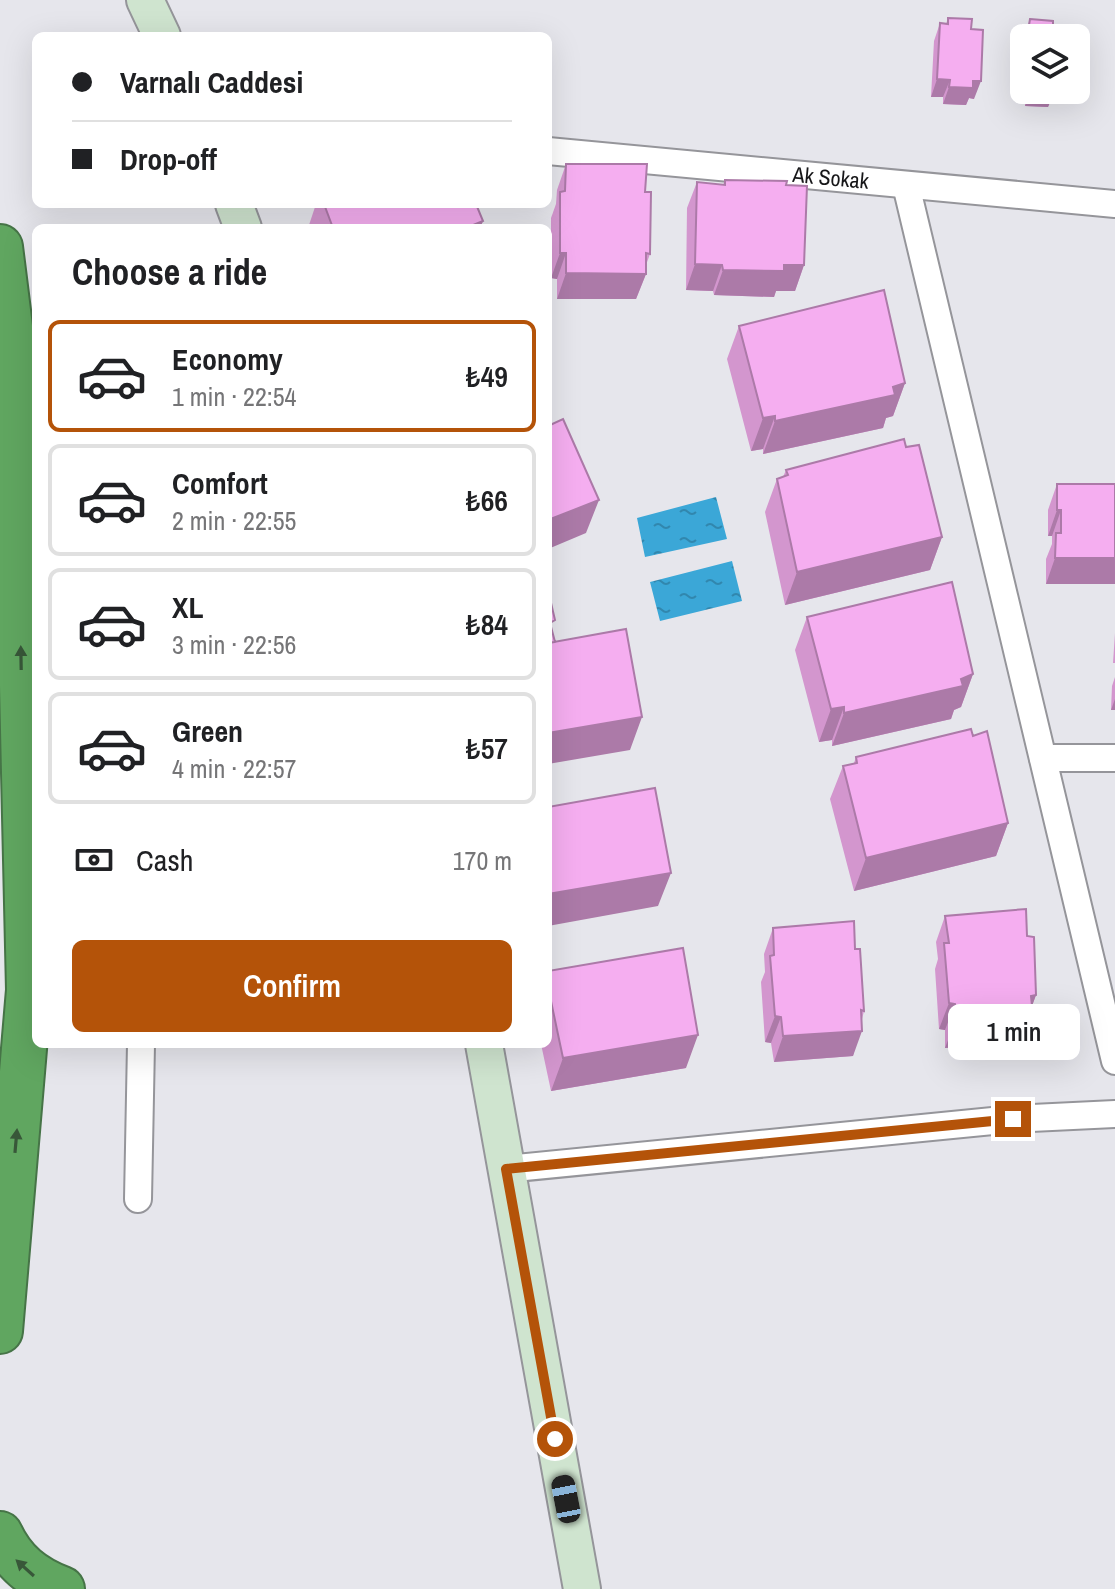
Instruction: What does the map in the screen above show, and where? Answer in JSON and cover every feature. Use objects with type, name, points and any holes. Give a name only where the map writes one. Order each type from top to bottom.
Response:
[{"type":"highway","points":[[0,247],[11,335],[29,990],[0,1331]]},
{"type":"highway","points":[[0,1534],[9,1551],[29,1574],[62,1589]]},
{"type":"main road","points":[[485,1048],[582,1589]]},
{"type":"street","name":"Ak Sokak","points":[[552,151],[1115,204]]},
{"type":"street","points":[[906,185],[1115,1061]]},
{"type":"street","points":[[1043,758],[1115,758]]},
{"type":"street","points":[[138,1199],[141,1048]]},
{"type":"street","points":[[506,1169],[1013,1119],[1115,1114]]},
{"type":"water","points":[[716,497],[727,539],[645,557],[637,518]]},
{"type":"water","points":[[732,561],[742,601],[660,621],[650,582]]},
{"type":"building","points":[[948,18],[972,19],[971,29],[983,30],[981,81],[973,81],[973,88],[949,87],[950,80],[937,79],[940,23],[948,24]]},
{"type":"building","points":[[1030,19],[1053,21],[1053,24],[1029,24]]},
{"type":"building","points":[[566,164],[647,164],[645,192],[651,192],[650,254],[646,253],[646,274],[566,273],[566,253],[560,253],[560,192],[565,191]]},
{"type":"building","points":[[725,180],[787,181],[786,185],[807,186],[804,265],[784,265],[784,271],[723,270],[722,265],[695,264],[697,182],[725,185]]},
{"type":"building","points":[[326,208],[478,208],[483,221],[476,224],[332,224]]},
{"type":"building","points":[[884,290],[905,383],[893,387],[895,395],[775,421],[775,416],[763,418],[739,326]]},
{"type":"building","points":[[563,419],[599,500],[552,518],[552,424]]},
{"type":"building","points":[[904,439],[906,447],[919,445],[942,537],[797,572],[777,479],[788,475],[786,470]]},
{"type":"building","points":[[1057,484],[1115,484],[1115,558],[1055,558],[1056,533],[1061,533]]},
{"type":"building","points":[[952,582],[973,674],[961,679],[963,686],[844,713],[844,707],[831,709],[807,617]]},
{"type":"building","points":[[626,629],[642,717],[552,732],[552,642]]},
{"type":"building","points":[[971,729],[973,736],[987,731],[1008,823],[866,858],[843,766],[857,763],[856,757]]},
{"type":"building","points":[[655,788],[671,873],[552,893],[552,806]]},
{"type":"building","points":[[1026,909],[1027,936],[1034,937],[1036,995],[1031,996],[1033,1016],[955,1022],[955,1004],[949,1003],[944,943],[949,943],[945,916]]},
{"type":"building","points":[[854,921],[855,949],[860,949],[864,1011],[861,1010],[862,1031],[783,1036],[781,1017],[775,1016],[770,956],[774,955],[773,928]]},
{"type":"building","points":[[683,948],[698,1035],[563,1058],[552,1006],[552,970]]},
{"type":"route","points":[[555,1439],[506,1169],[1013,1119]]}]
